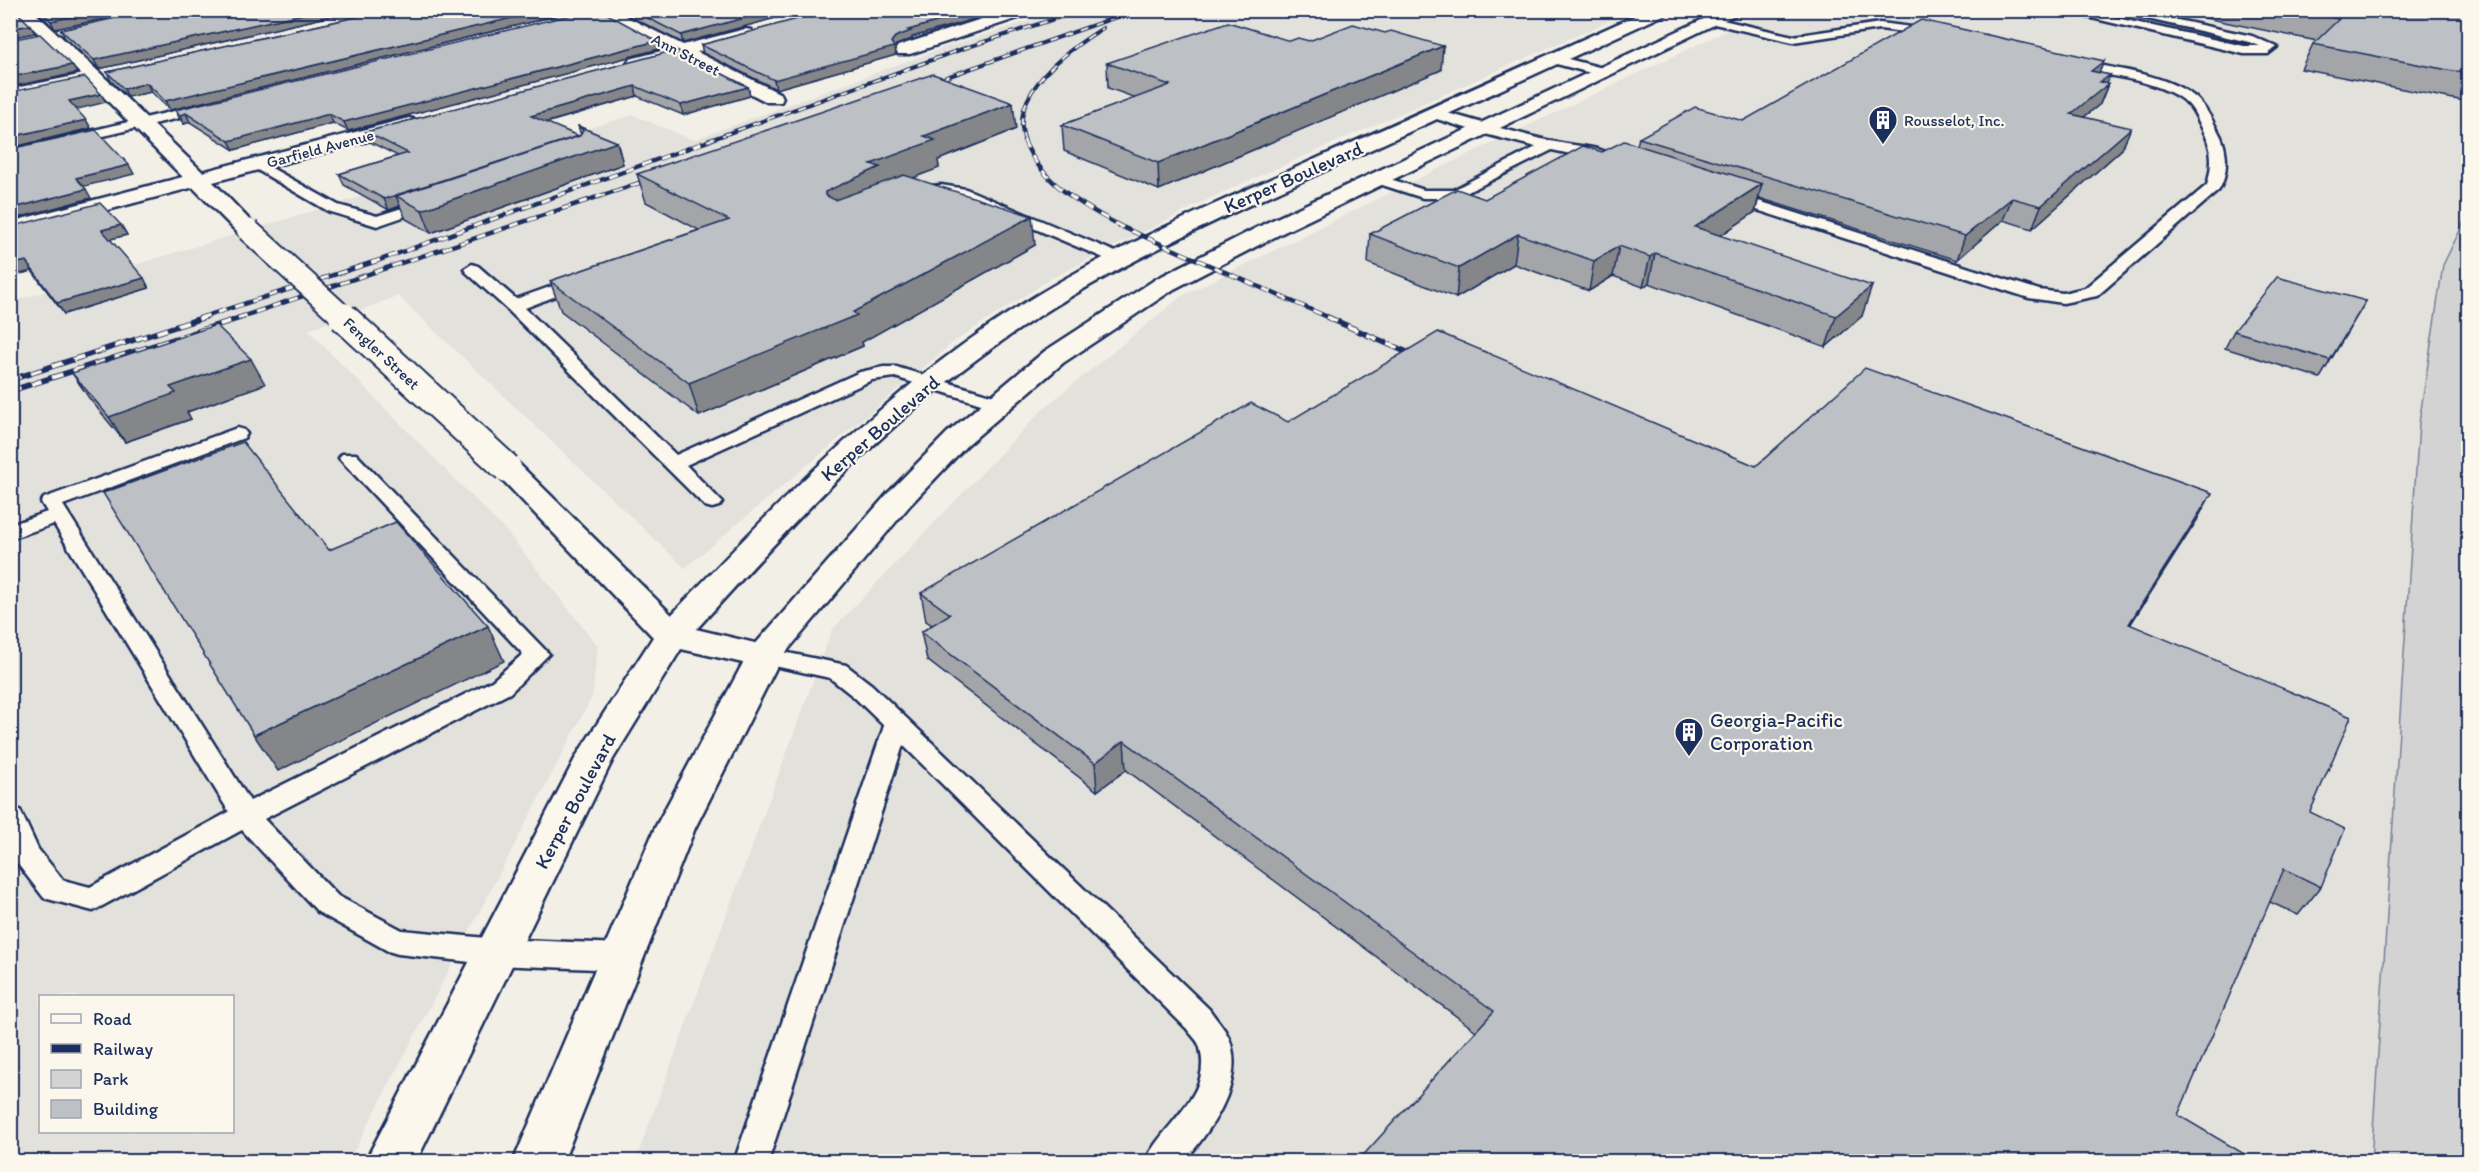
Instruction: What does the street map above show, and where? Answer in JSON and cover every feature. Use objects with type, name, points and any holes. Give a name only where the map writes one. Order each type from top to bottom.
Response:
[{"type":"street","name":"Fengler Street","points":[[22,10],[43,37],[94,77],[138,123],[201,179],[248,230],[507,468],[672,635]]},
{"type":"street","points":[[904,50],[1027,10]]},
{"type":"street","name":"Kerper Boulevard","points":[[390,1161],[596,755],[672,635],[773,525],[817,482],[931,382],[1001,329],[1059,291],[1246,197],[1662,10]]},
{"type":"street","name":"Kerper Boulevard","points":[[538,1161],[675,828],[764,656],[900,498],[957,439],[1054,357],[1165,284],[1276,227],[1737,10]]},
{"type":"street","name":"Ann Street","points":[[603,13],[774,98]]},
{"type":"street","points":[[618,68],[758,31]]},
{"type":"street","points":[[10,95],[117,72]]},
{"type":"street","name":"Garfield Avenue","points":[[10,229],[432,118]]},
{"type":"street","points":[[672,635],[764,656]]},
{"type":"lane","points":[[2063,10],[2244,50],[2268,50],[2271,46],[2252,39],[2113,10]]},
{"type":"lane","points":[[1714,21],[1793,39],[1880,26],[1907,28],[1948,36]]},
{"type":"lane","points":[[43,37],[70,32]]},
{"type":"lane","points":[[1553,59],[1606,73]]},
{"type":"lane","points":[[1718,193],[2035,294],[2057,299],[2074,299],[2091,292],[2214,187],[2221,164],[2217,142],[2194,102],[2180,92],[2150,82],[2060,62]]},
{"type":"lane","points":[[10,154],[220,104]]},
{"type":"lane","points":[[1432,113],[1483,130],[1550,145],[1585,150],[1622,163]]},
{"type":"lane","points":[[1378,179],[1423,194],[1456,194],[1550,145]]},
{"type":"lane","points":[[259,165],[333,208],[376,221],[445,198]]},
{"type":"lane","points":[[914,192],[941,189],[961,192],[1119,259]]},
{"type":"lane","points":[[472,269],[514,306],[675,462],[712,502]]},
{"type":"lane","points":[[514,306],[591,278]]},
{"type":"lane","points":[[675,462],[866,376],[883,372],[896,372],[998,403]]},
{"type":"lane","points":[[237,434],[51,502],[245,816],[328,904],[398,942],[497,952],[621,957]]},
{"type":"lane","points":[[10,817],[27,855],[54,890],[93,899],[245,816],[501,687],[537,654],[349,458]]},
{"type":"lane","points":[[10,532],[59,515]]},
{"type":"lane","points":[[764,656],[837,671],[863,691],[1198,1019],[1216,1044],[1216,1083],[1199,1120],[1162,1161]]},
{"type":"lane","points":[[751,1161],[897,724]]},
{"type":"path","points":[[10,335],[16,333]]},
{"type":"shaded area","points":[[1060,11],[1632,11],[1221,193],[1052,278],[955,341],[685,568],[398,296],[308,330],[507,532],[598,646],[592,697],[349,1161],[11,1162],[11,302],[633,115],[693,140],[951,45]]},
{"type":"shaded area","points":[[1768,11],[2468,11],[2468,214],[2443,265],[2419,423],[2371,1161],[635,1162],[832,630],[1044,408],[1182,296],[1444,166]]},
{"type":"green space","points":[[2468,214],[2468,1161],[2371,1161],[2419,423],[2443,265]]},
{"type":"building","points":[[10,10],[15,10],[30,25],[10,29]]},
{"type":"building","points":[[40,10],[103,10],[51,21]]},
{"type":"building","points":[[152,10],[321,10],[94,60],[61,30]]},
{"type":"building","points":[[388,10],[545,10],[165,101],[147,83],[124,89],[107,72]]},
{"type":"building","points":[[592,10],[600,10],[657,41],[344,122],[329,114],[229,141],[186,113],[180,115],[175,110]]},
{"type":"building","points":[[632,10],[774,10],[681,35]]},
{"type":"building","points":[[831,10],[978,10],[908,30],[911,31],[895,37],[891,42],[894,47],[774,80],[701,45]]},
{"type":"building","points":[[2294,10],[2469,10],[2469,74],[2313,44],[2339,19]]},
{"type":"building","name":"Rousselot, Inc.","points":[[1921,20],[2104,61],[2091,71],[2110,75],[2100,82],[2108,84],[2071,114],[2131,128],[2041,206],[2012,198],[1965,236],[1639,138],[1695,107],[1743,121]]},
{"type":"building","points":[[1228,22],[1290,41],[1298,38],[1309,41],[1353,24],[1385,33],[1391,31],[1443,46],[1158,163],[1062,125],[1170,85],[1107,63]]},
{"type":"building","points":[[40,34],[72,65],[10,77],[10,40]]},
{"type":"building","points":[[676,50],[748,87],[681,105],[635,86],[531,116],[578,136],[384,199],[339,174],[408,153],[366,132]]},
{"type":"building","points":[[933,74],[1013,103],[924,136],[935,140],[871,164],[880,167],[825,192],[825,195],[835,200],[904,175],[1032,216],[853,312],[857,315],[689,383],[550,281],[729,220],[637,174]]},
{"type":"building","points":[[85,77],[101,94],[69,101],[86,120],[10,137],[10,92]]},
{"type":"building","points":[[578,126],[617,142],[422,210],[396,196],[580,136],[583,130]]},
{"type":"building","points":[[96,130],[129,165],[76,178],[86,189],[10,209],[10,149]]},
{"type":"building","points":[[1624,141],[1762,184],[1695,227],[1872,286],[1836,316],[1655,253],[1650,257],[1619,246],[1594,261],[1518,234],[1459,268],[1370,234],[1457,189],[1485,199],[1583,146],[1602,152]]},
{"type":"building","points":[[100,203],[121,225],[102,230],[144,278],[57,303],[26,261],[10,265],[10,227]]},
{"type":"building","points":[[2277,277],[2366,301],[2330,360],[2234,331]]},
{"type":"building","points":[[216,325],[251,359],[170,387],[176,393],[109,417],[72,373]]},
{"type":"building","name":"Georgia-Pacific Corporation","points":[[1438,332],[1756,466],[1865,368],[2212,493],[2129,624],[2351,717],[2310,812],[2345,829],[2321,887],[2284,869],[2178,1115],[2256,1161],[1358,1161],[1494,1011],[1124,741],[1095,763],[921,632],[950,614],[921,593],[1251,403],[1288,422]]},
{"type":"building","points":[[243,442],[329,550],[396,522],[488,626],[254,735],[103,493]]},
{"type":"railway","points":[[707,141],[965,48],[1082,10]]},
{"type":"railway","points":[[927,84],[1136,10]]},
{"type":"railway","points":[[1025,141],[1022,124],[1025,106],[1033,90],[1044,75],[1059,61],[1103,28]]},
{"type":"railway","points":[[200,318],[380,260],[711,140]]},
{"type":"railway","points":[[1024,140],[1031,155],[1052,181],[1091,210],[1120,226],[1330,318]]},
{"type":"railway","points":[[238,318],[657,177]]},
{"type":"railway","points":[[10,380],[205,317]]},
{"type":"railway","points":[[10,391],[243,317]]},
{"type":"railway","points":[[1327,317],[1420,358]]},
{"type":"place","name":"Rousselot, Inc.","points":[[1883,146]]},
{"type":"place","name":"Georgia-Pacific Corporation","points":[[1689,758]]}]
